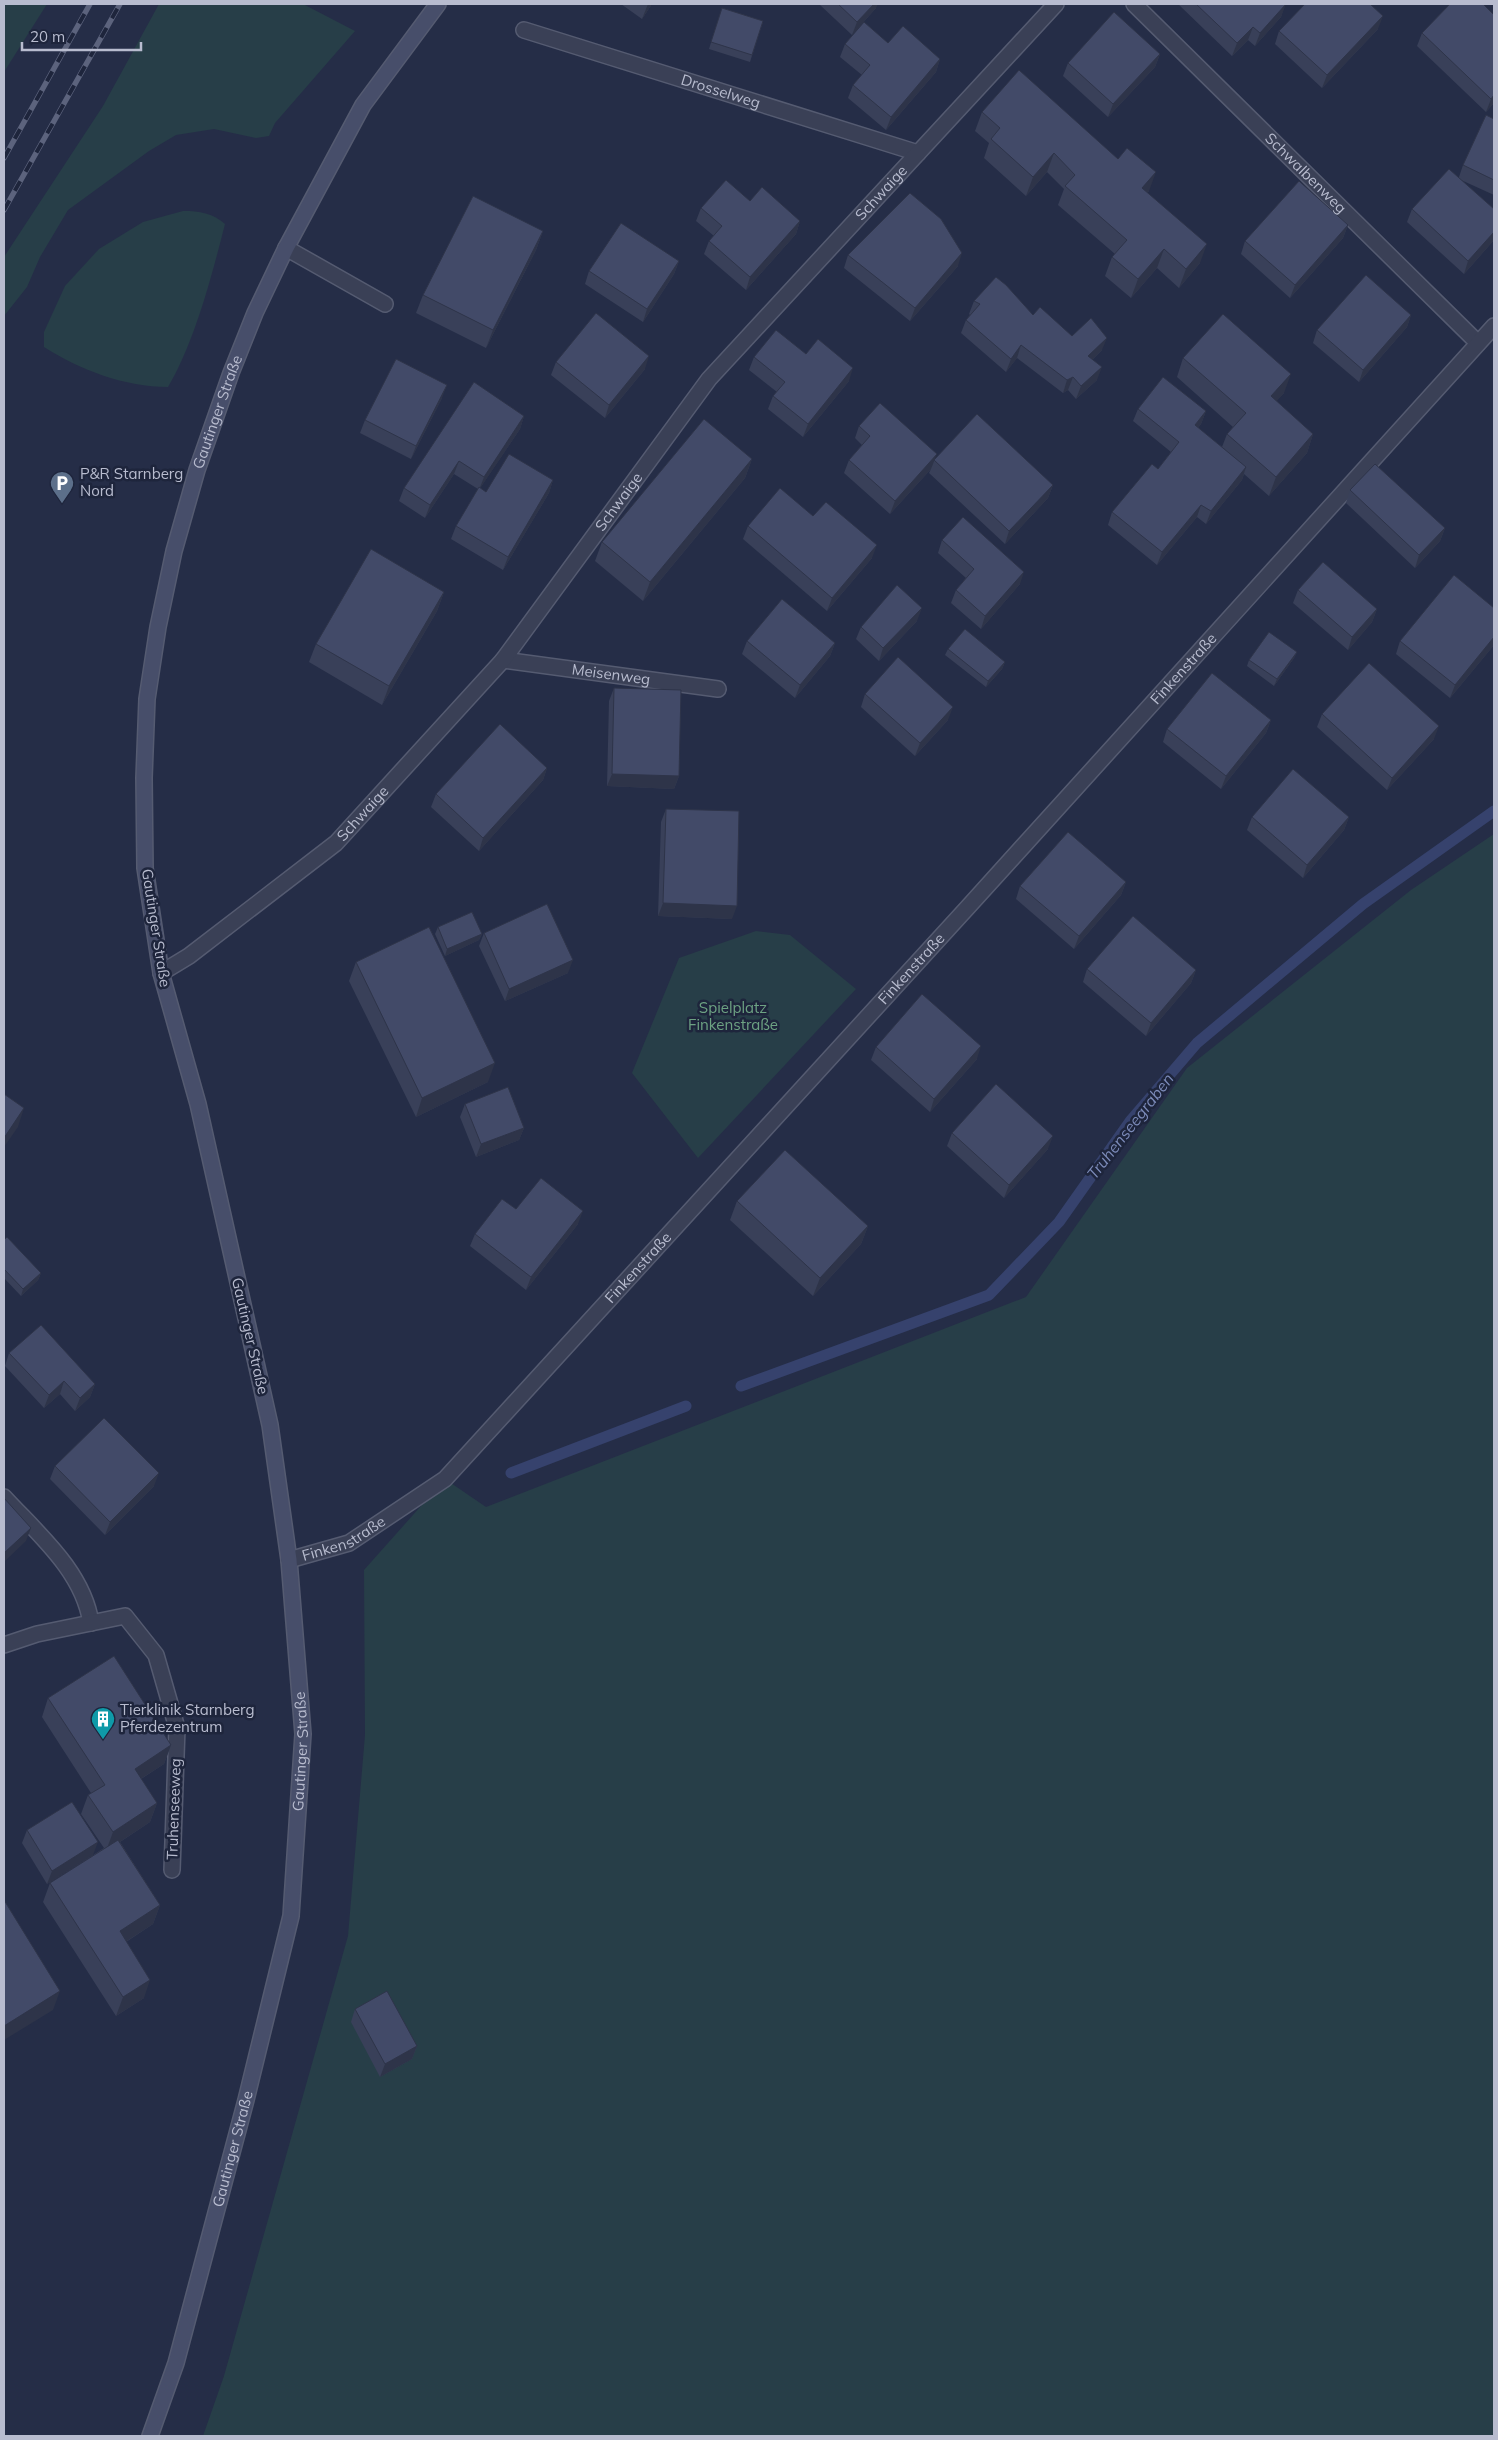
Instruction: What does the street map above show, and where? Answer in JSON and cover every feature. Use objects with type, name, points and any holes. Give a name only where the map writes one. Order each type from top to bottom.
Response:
[{"type":"main road","name":"Gautinger Straße","points":[[150,2436],[176,2363],[246,2100],[291,1916],[303,1734],[289,1560],[265,1406],[198,1104],[160,973],[145,868],[144,778],[147,700],[158,627],[174,552],[197,470],[231,373],[255,313],[286,248],[363,105],[438,4]]},
{"type":"street","name":"Schwaige","points":[[160,973],[189,956],[336,843],[503,660],[709,379],[1056,4]]},
{"type":"street","name":"Schwalbenweg","points":[[1134,4],[1478,343]]},
{"type":"street","name":"Drosselweg","points":[[524,30],[918,153]]},
{"type":"street","points":[[286,248],[384,304]]},
{"type":"street","name":"Finkenstraße","points":[[289,1560],[349,1543],[445,1478],[975,900],[1494,326]]},
{"type":"street","name":"Meisenweg","points":[[503,660],[718,689]]},
{"type":"street","points":[[4,1497],[68,1567],[88,1605],[91,1623]]},
{"type":"street","name":"Truhenseeweg","points":[[4,1645],[37,1634],[125,1616],[156,1655],[177,1728],[172,1870]]},
{"type":"green space","points":[[4,4],[47,4],[4,72]]},
{"type":"green space","points":[[159,4],[303,4],[355,31],[275,123],[269,136],[256,138],[214,129],[176,135],[149,151],[68,210],[40,257],[27,287],[4,316],[4,257],[103,106]]},
{"type":"green space","points":[[183,211],[205,213],[225,224],[194,329],[178,369],[168,387],[136,384],[103,376],[73,363],[44,347],[44,332],[65,286],[99,249],[143,222]]},
{"type":"green space","points":[[1494,834],[1494,2436],[203,2436],[224,2376],[348,1936],[365,1735],[364,1570],[445,1479],[486,1507],[1026,1297],[1187,1068],[1411,890]]},
{"type":"green space","name":"Spielplatz Finkenstraße","points":[[756,931],[790,935],[856,989],[698,1158],[632,1073],[679,958]]},
{"type":"building","points":[[838,4],[874,4],[857,22]]},
{"type":"building","points":[[1196,4],[1286,4],[1260,33],[1253,27],[1237,43]]},
{"type":"building","points":[[1305,4],[1370,4],[1383,16],[1327,75],[1279,31]]},
{"type":"building","points":[[1450,4],[1483,4],[1494,15],[1494,95],[1491,99],[1422,33]]},
{"type":"building","points":[[722,8],[763,21],[752,55],[711,42]]},
{"type":"building","points":[[1114,12],[1160,54],[1113,104],[1068,63]]},
{"type":"building","points":[[864,22],[888,43],[903,26],[940,59],[891,117],[853,85],[870,65],[845,44]]},
{"type":"building","points":[[1019,70],[1118,159],[1127,148],[1156,172],[1142,188],[1207,244],[1186,269],[1164,249],[1138,279],[1112,257],[1127,240],[1065,186],[1075,175],[1054,153],[1033,177],[991,139],[1000,128],[982,112]]},
{"type":"building","points":[[1486,115],[1494,119],[1494,180],[1463,165]]},
{"type":"building","points":[[1449,169],[1494,209],[1494,232],[1468,261],[1412,209]]},
{"type":"building","points":[[726,180],[750,201],[762,187],[800,221],[750,277],[709,241],[722,226],[701,208]]},
{"type":"building","points":[[1299,181],[1348,225],[1295,285],[1245,241]]},
{"type":"building","points":[[910,193],[941,219],[962,253],[915,308],[848,255]]},
{"type":"building","points":[[473,196],[543,231],[493,330],[423,295]]},
{"type":"building","points":[[621,223],[679,261],[647,309],[589,271]]},
{"type":"building","points":[[1366,275],[1411,315],[1363,370],[1317,330]]},
{"type":"building","points":[[996,277],[1006,285],[1033,315],[1040,307],[1072,336],[1091,318],[1107,338],[1088,356],[1102,367],[1081,386],[1073,377],[1067,380],[1021,345],[1011,359],[966,320],[980,304],[974,301]]},
{"type":"building","points":[[596,313],[649,356],[609,405],[556,362]]},
{"type":"building","points":[[1223,314],[1291,374],[1271,396],[1313,434],[1276,477],[1227,434],[1246,413],[1183,358]]},
{"type":"building","points":[[776,330],[806,354],[818,339],[853,368],[808,424],[773,396],[785,382],[754,357]]},
{"type":"building","points":[[396,359],[447,385],[416,446],[365,420]]},
{"type":"building","points":[[1163,377],[1206,411],[1195,425],[1246,467],[1211,511],[1201,505],[1162,552],[1112,512],[1152,464],[1158,469],[1179,442],[1138,409]]},
{"type":"building","points":[[474,382],[524,416],[484,477],[459,461],[430,505],[404,488]]},
{"type":"building","points":[[880,403],[937,454],[895,501],[849,460],[870,436],[859,426]]},
{"type":"building","points":[[977,414],[1053,485],[1009,531],[934,460]]},
{"type":"building","points":[[704,419],[752,459],[650,582],[602,542]]},
{"type":"building","points":[[509,454],[553,480],[508,557],[456,526],[479,487],[486,492]]},
{"type":"building","points":[[1375,464],[1445,528],[1419,555],[1350,490]]},
{"type":"building","points":[[780,488],[813,516],[826,502],[877,545],[832,598],[748,526]]},
{"type":"building","points":[[963,517],[1024,572],[985,616],[956,590],[974,569],[942,540]]},
{"type":"building","points":[[371,549],[444,592],[389,686],[316,644]]},
{"type":"building","points":[[1323,562],[1377,609],[1352,637],[1298,590]]},
{"type":"building","points":[[1454,575],[1494,608],[1494,637],[1455,685],[1400,641]]},
{"type":"building","points":[[897,585],[922,608],[883,648],[861,627]]},
{"type":"building","points":[[782,599],[835,643],[800,685],[747,641]]},
{"type":"building","points":[[965,629],[1005,662],[988,681],[948,649]]},
{"type":"building","points":[[1269,632],[1297,652],[1277,679],[1249,660]]},
{"type":"building","points":[[898,657],[953,707],[920,743],[865,694]]},
{"type":"building","points":[[1369,663],[1439,726],[1392,778],[1322,714]]},
{"type":"building","points":[[1212,673],[1271,720],[1226,776],[1167,729]]},
{"type":"building","points":[[614,688],[681,690],[679,776],[612,774]]},
{"type":"building","points":[[500,724],[547,768],[483,838],[436,794]]},
{"type":"building","points":[[1293,769],[1349,817],[1307,865],[1252,817]]},
{"type":"building","points":[[666,809],[739,811],[737,906],[663,903]]},
{"type":"building","points":[[1068,832],[1126,882],[1079,936],[1020,886]]},
{"type":"building","points":[[547,904],[573,960],[509,989],[484,933]]},
{"type":"building","points":[[472,912],[482,934],[447,949],[438,927]]},
{"type":"building","points":[[1133,916],[1196,970],[1151,1023],[1087,969]]},
{"type":"building","points":[[429,927],[495,1063],[422,1098],[356,962]]},
{"type":"building","points":[[922,994],[981,1046],[934,1099],[876,1047]]},
{"type":"building","points":[[996,1084],[1053,1136],[1009,1185],[952,1133]]},
{"type":"building","points":[[508,1087],[524,1128],[481,1144],[465,1104]]},
{"type":"building","points":[[4,1094],[24,1108],[4,1138]]},
{"type":"building","points":[[785,1150],[868,1226],[820,1278],[737,1201]]},
{"type":"building","points":[[541,1178],[583,1211],[531,1277],[475,1234],[502,1199],[516,1209]]},
{"type":"building","points":[[7,1237],[41,1273],[23,1289],[4,1269],[4,1240]]},
{"type":"building","points":[[41,1325],[95,1384],[80,1398],[64,1381],[49,1395],[9,1353]]},
{"type":"building","points":[[104,1418],[159,1473],[110,1522],[55,1466]]},
{"type":"building","points":[[4,1498],[31,1528],[4,1553]]},
{"type":"building","name":"Tierklinik Starnberg Pferdezentrum","points":[[114,1656],[171,1745],[135,1769],[157,1803],[113,1832],[88,1795],[105,1785],[48,1698]]},
{"type":"building","points":[[72,1802],[98,1842],[52,1871],[27,1830]]},
{"type":"building","points":[[118,1840],[160,1905],[120,1931],[150,1980],[123,1997],[50,1883]]},
{"type":"building","points":[[4,1900],[60,1991],[4,2026]]},
{"type":"building","points":[[387,1991],[417,2046],[385,2064],[355,2009]]},
{"type":"waterway","name":"Truhenseegraben","points":[[741,1386],[989,1295],[1059,1222],[1131,1120],[1197,1043],[1363,904],[1494,811]]},
{"type":"waterway","points":[[511,1473],[686,1406]]},
{"type":"railway","points":[[4,158],[90,4]]},
{"type":"railway","points":[[4,210],[120,4]]},
{"type":"place","name":"P&R Starnberg Nord","points":[[62,504]]},
{"type":"place","name":"Tierklinik Starnberg Pferdezentrum","points":[[103,1740]]}]
